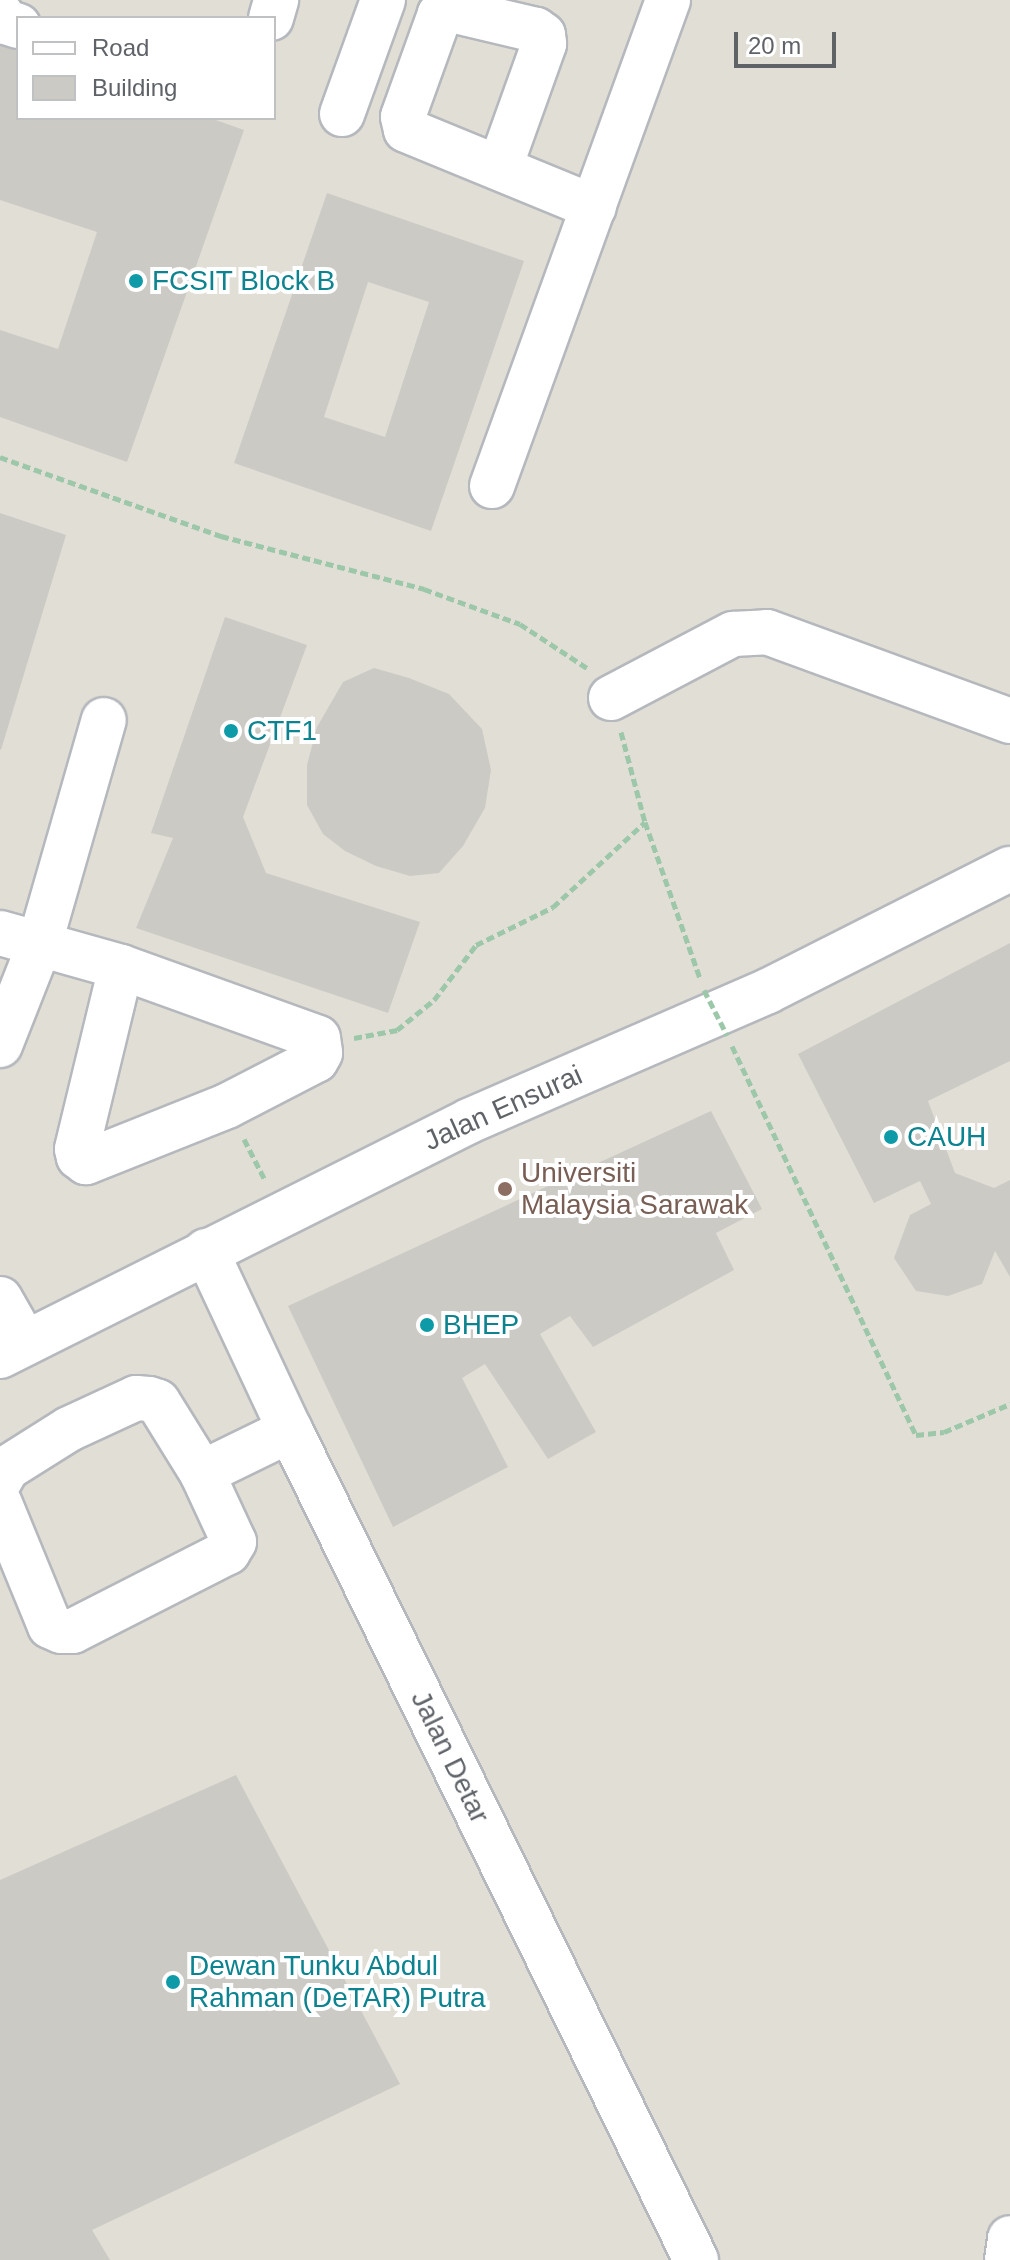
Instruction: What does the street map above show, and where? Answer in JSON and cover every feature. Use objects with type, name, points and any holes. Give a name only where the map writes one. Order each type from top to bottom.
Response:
[{"type":"street","points":[[342,114],[383,0]]},
{"type":"street","points":[[492,486],[668,0]]},
{"type":"street","points":[[0,13],[6,22],[16,25]]},
{"type":"street","points":[[500,167],[594,207]]},
{"type":"street","points":[[611,698],[733,634],[767,632],[849,659],[1010,721]]},
{"type":"street","points":[[0,1045],[19,939],[104,720]]},
{"type":"street","name":"Jalan Ensurai","points":[[12,1348],[469,1121],[768,991],[1010,869]]},
{"type":"street","points":[[19,939],[121,967],[318,1038],[322,1043],[316,1060],[227,1106],[86,1162],[79,1157],[77,1149],[121,967]]},
{"type":"street","name":"Jalan Detar","points":[[206,1251],[290,1430],[696,2260]]},
{"type":"street","points":[[0,1299],[12,1348]]},
{"type":"street","points":[[0,1480],[7,1468],[69,1429],[136,1398],[158,1402],[202,1473],[233,1532],[234,1542],[228,1552],[73,1631],[50,1626],[0,1504]]},
{"type":"street","points":[[202,1473],[290,1430]]},
{"type":"street","points":[[1007,2260],[1010,2238]]},
{"type":"path","points":[[0,457],[221,536],[424,589],[520,624],[584,666],[611,698],[645,822],[704,990],[916,1435],[944,1432],[1010,1404]]},
{"type":"path","points":[[322,1043],[397,1030],[434,1000],[476,945],[553,907],[645,822]]},
{"type":"path","points":[[227,1106],[281,1214]]},
{"type":"shaded area","name":"Universiti Malaysia Sarawak","points":[[0,0],[1010,0],[1010,2260],[0,2260]]},
{"type":"building","name":"FCSIT Block B","points":[[0,44],[16,49],[16,120],[216,120],[244,130],[127,462],[0,417],[0,330],[58,349],[97,232],[0,200]]},
{"type":"building","points":[[327,193],[524,261],[431,531],[234,463]],"holes":[[[368,282],[429,302],[385,437],[324,417]]]},
{"type":"building","points":[[0,513],[66,535],[1,750],[0,749]]},
{"type":"building","name":"CTF1","points":[[225,617],[307,645],[243,817],[266,873],[420,922],[388,1013],[136,928],[173,838],[151,833]]},
{"type":"building","name":"CTF1","points":[[374,668],[449,694],[482,729],[491,770],[485,808],[463,846],[439,873],[410,876],[376,866],[345,851],[323,834],[307,805],[307,765],[317,727],[343,682]]},
{"type":"building","name":"CAUH","points":[[1010,943],[1010,1061],[928,1101],[955,1173],[994,1188],[1010,1180],[1010,1277],[995,1251],[982,1284],[948,1296],[916,1291],[894,1258],[910,1215],[931,1204],[920,1181],[874,1203],[798,1054]]},
{"type":"building","name":"BHEP","points":[[711,1111],[762,1209],[716,1233],[734,1270],[593,1347],[570,1316],[540,1334],[596,1432],[548,1459],[485,1364],[462,1378],[508,1467],[393,1527],[288,1306]]},
{"type":"building","name":"Dewan Tunku Abdul Rahman (DeTAR) Putra","points":[[236,1775],[400,2084],[92,2230],[110,2260],[0,2260],[0,1880]]},
{"type":"place","name":"FCSIT Block B","points":[[136,281]]},
{"type":"place","name":"CTF1","points":[[231,731]]},
{"type":"place","name":"CAUH","points":[[891,1137]]},
{"type":"place","name":"Universiti Malaysia Sarawak","points":[[505,1189]]},
{"type":"place","name":"BHEP","points":[[427,1325]]},
{"type":"place","name":"Dewan Tunku Abdul Rahman (DeTAR) Putra","points":[[173,1982]]}]
